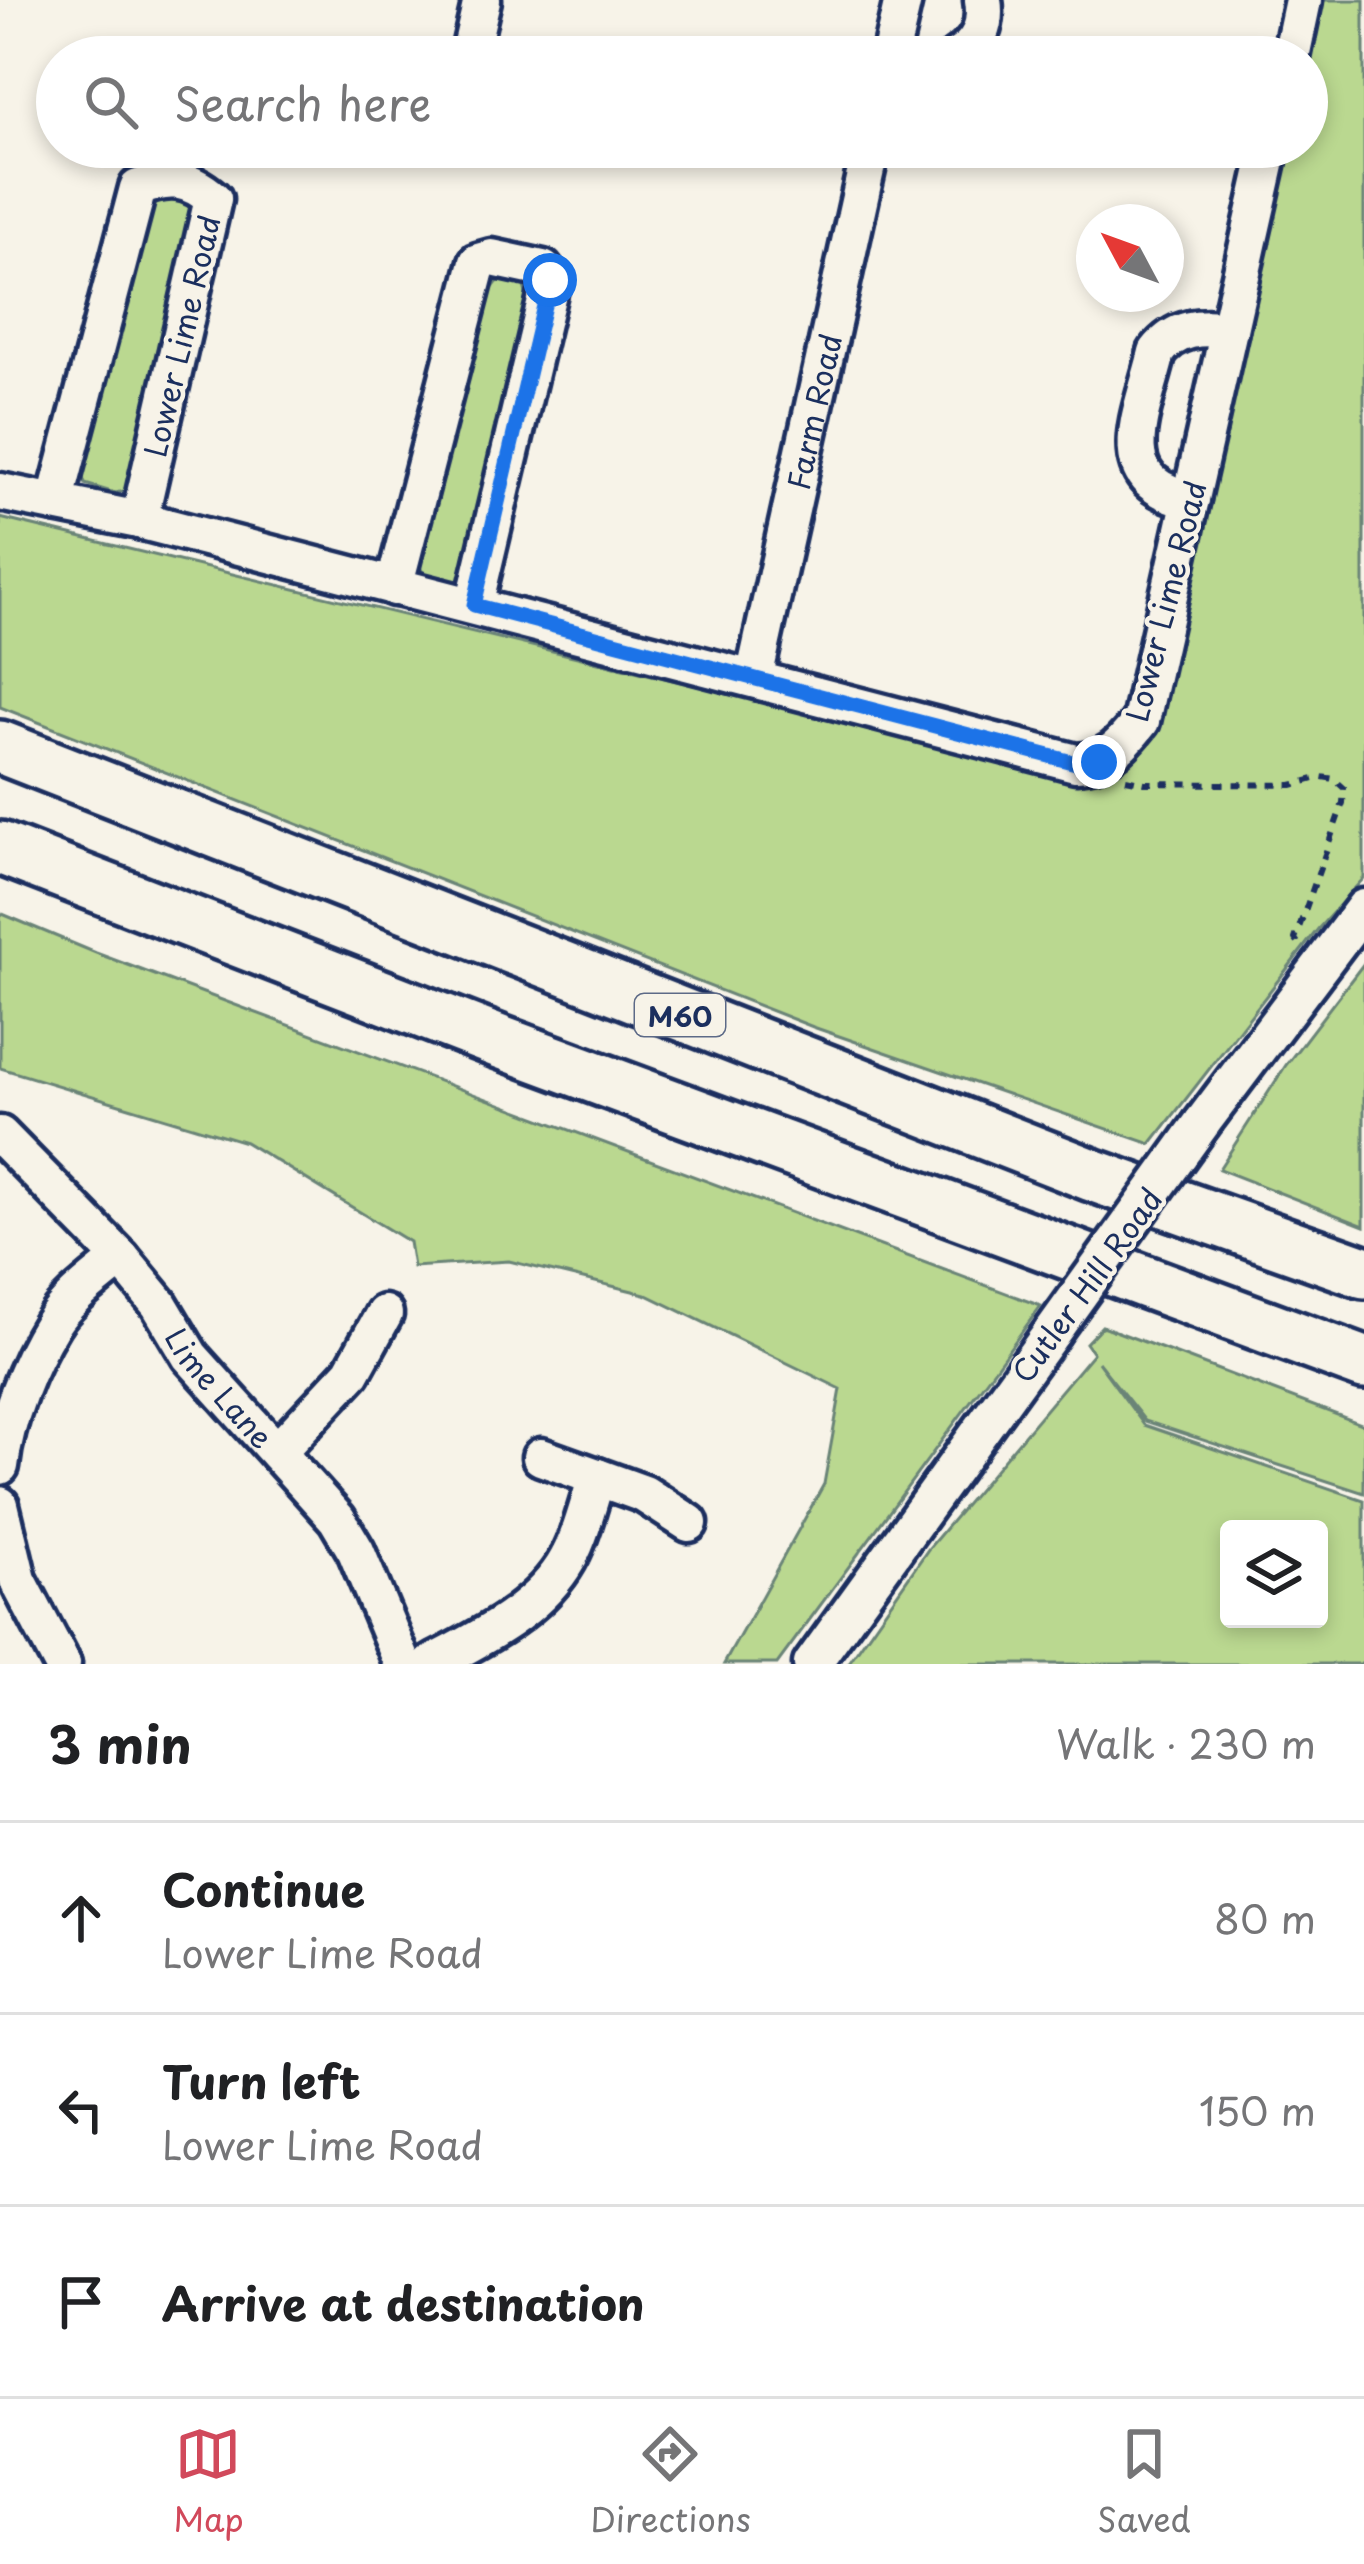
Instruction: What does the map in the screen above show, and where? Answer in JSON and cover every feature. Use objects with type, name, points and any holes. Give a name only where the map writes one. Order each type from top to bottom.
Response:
[{"type":"highway","name":"M60","points":[[0,747],[1070,1166],[1364,1272]]},
{"type":"highway","points":[[0,848],[500,1042],[1364,1363]]},
{"type":"street","points":[[474,36],[482,0]]},
{"type":"street","points":[[979,36],[982,0]]},
{"type":"street","points":[[1295,36],[1303,0]]},
{"type":"street","points":[[895,2],[896,36]]},
{"type":"street","name":"Farm Road","points":[[754,678],[866,168]]},
{"type":"street","name":"Lower Lime Road","points":[[1099,762],[1121,747],[1142,721],[1265,168]]},
{"type":"street","name":"Lower Lime Road","points":[[55,503],[138,188],[163,178],[194,182],[213,199],[139,520]]},
{"type":"street","points":[[394,587],[478,262],[492,258],[543,269],[550,280],[474,605]]},
{"type":"street","points":[[1191,499],[1164,494],[1143,473],[1134,450],[1157,352],[1164,343],[1197,327],[1229,330]]},
{"type":"street","points":[[0,492],[139,520],[1076,763],[1099,762]]},
{"type":"street","name":"Cutler Hill Road","points":[[812,1664],[1202,1123],[1364,908]]},
{"type":"street","name":"Lime Lane","points":[[0,1135],[121,1258],[159,1304],[190,1356],[337,1519],[356,1551],[404,1664]]},
{"type":"street","points":[[1,1453],[53,1321],[121,1258]]},
{"type":"street","points":[[278,1452],[352,1372],[364,1327]]},
{"type":"street","points":[[541,1457],[644,1494],[689,1523]]},
{"type":"street","points":[[432,1664],[494,1629],[543,1593],[565,1564],[597,1477]]},
{"type":"street","points":[[0,1505],[18,1580],[62,1664]]},
{"type":"path","points":[[1099,762],[1113,777],[1145,783],[1292,785],[1334,778],[1344,788],[1343,802],[1294,939],[1319,964]]},
{"type":"green space","points":[[1323,0],[1364,0],[1364,878],[1318,929],[1151,1144],[813,1027],[0,707],[0,518],[1083,779],[1152,723],[1285,168],[1328,168],[1328,36],[1315,36]]},
{"type":"green space","points":[[178,193],[199,213],[129,490],[115,493],[85,484],[82,475],[151,203],[158,196]]},
{"type":"green space","points":[[517,279],[529,306],[463,580],[454,589],[429,584],[419,565],[483,300],[499,280]]},
{"type":"green space","points":[[0,913],[1041,1306],[777,1664],[724,1664],[824,1484],[841,1389],[645,1294],[509,1261],[413,1267],[409,1242],[245,1142],[0,1068]]},
{"type":"green space","points":[[1364,963],[1364,1226],[1219,1169],[1286,1065]]},
{"type":"green space","points":[[1102,1326],[1364,1425],[1364,1493],[1145,1421],[1098,1362],[1144,1425],[1364,1500],[1364,1664],[848,1664],[929,1548],[1093,1353],[1086,1343]]},
{"type":"route","points":[[550,280],[474,605],[1076,763],[1099,762]]}]
